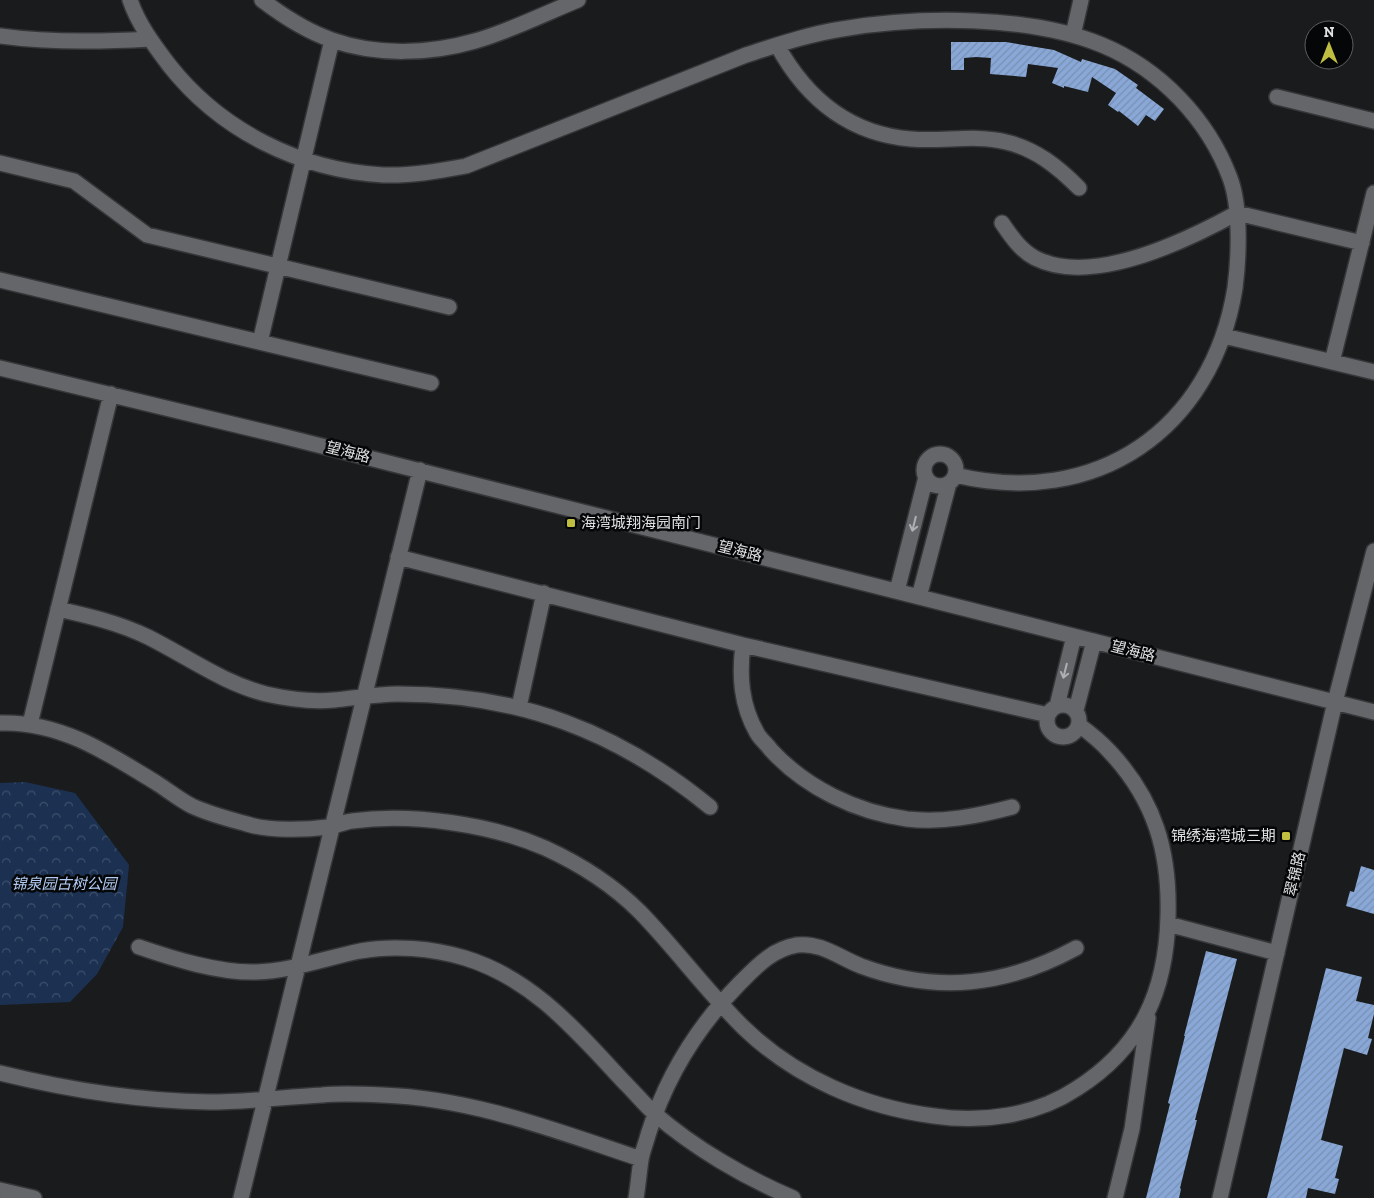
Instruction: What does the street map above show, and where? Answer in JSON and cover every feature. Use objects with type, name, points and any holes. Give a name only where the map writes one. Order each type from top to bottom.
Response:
[{"type":"street","points":[[130,0],[150,39],[183,83],[219,115],[259,141],[304,160],[343,170],[384,175],[426,173],[466,166],[746,55],[841,29],[890,22],[940,20],[989,22],[1038,28],[1073,35],[1103,45],[1131,60],[1158,78],[1181,100],[1201,124],[1218,152],[1231,181],[1237,213],[1237,274],[1232,306],[1224,336],[1208,372],[1187,404],[1160,432],[1128,455],[1092,472],[1055,481],[1016,484],[952,479],[939,486],[929,481],[926,477]]},
{"type":"street","points":[[262,0],[305,28],[332,40],[368,48],[395,51],[440,49],[476,41],[578,0]]},
{"type":"street","points":[[1073,35],[1081,0]]},
{"type":"street","points":[[0,36],[60,42],[150,39]]},
{"type":"street","points":[[260,342],[332,40]]},
{"type":"street","points":[[777,45],[799,79],[822,103],[841,117],[864,128],[887,136],[911,139],[978,138],[1007,142],[1034,152],[1058,167],[1079,188]]},
{"type":"street","points":[[1277,97],[1374,121]]},
{"type":"street","points":[[0,163],[74,181],[147,235],[449,307]]},
{"type":"street","points":[[1332,362],[1374,192]]},
{"type":"street","points":[[1002,223],[1015,242],[1034,258],[1057,266],[1081,268],[1146,254],[1177,243],[1237,213],[1362,243]]},
{"type":"street","points":[[0,280],[431,383]]},
{"type":"street","points":[[1224,336],[1374,372]]},
{"type":"street","name":"望海路","points":[[0,368],[420,470],[1374,712]]},
{"type":"street","points":[[30,724],[111,394]]},
{"type":"street","points":[[897,591],[926,477],[924,467],[929,458],[939,454],[949,456],[955,464],[952,479],[920,597]]},
{"type":"street","points":[[241,1198],[420,470]]},
{"type":"street","name":"翠锦路","points":[[1220,1198],[1335,702],[1374,551]]},
{"type":"street","points":[[398,557],[743,644],[1052,711],[1063,704],[1070,706],[1076,710],[1079,717],[1079,725],[1075,732],[1068,736],[1059,736],[1051,732],[1047,724],[1052,711],[1074,636]]},
{"type":"street","points":[[519,707],[544,593]]},
{"type":"street","points":[[58,609],[114,623],[154,640],[206,670],[236,684],[267,694],[307,700],[426,694],[458,696],[519,707],[578,726],[620,746],[660,769],[710,807]]},
{"type":"street","points":[[1076,710],[1094,641]]},
{"type":"street","points":[[743,644],[740,682],[749,718],[758,735],[781,760],[809,782],[840,800],[856,806],[873,812],[908,819],[943,820],[978,816],[1012,806]]},
{"type":"street","points":[[0,723],[30,724],[55,729],[78,738],[193,806],[252,826],[304,830],[350,821],[414,819],[486,828],[544,848],[599,878],[639,910],[746,1030],[775,1054],[805,1074],[838,1091],[873,1104],[909,1113],[945,1118],[982,1118],[1012,1115],[1041,1107],[1068,1095],[1093,1079],[1115,1059],[1134,1036],[1149,1010],[1160,982],[1166,954],[1169,886],[1163,848],[1151,812],[1132,779],[1108,750],[1079,725]]},
{"type":"street","points":[[1168,924],[1277,953]]},
{"type":"street","points":[[636,1198],[641,1159],[655,1114],[672,1074],[694,1037],[721,1003],[764,959],[780,950],[798,945],[817,946],[886,974],[942,983],[998,978],[1025,971],[1051,961],[1076,948]]},
{"type":"street","points":[[139,947],[177,960],[216,968],[256,972],[298,966],[362,951],[397,948],[431,950],[465,958],[497,970],[527,988],[554,1009],[655,1114],[698,1146],[743,1174],[793,1198]]},
{"type":"street","points":[[1115,1198],[1132,1129],[1149,1010]]},
{"type":"street","points":[[0,1073],[99,1094],[154,1100],[210,1102],[265,1100],[334,1094],[383,1095],[442,1101],[500,1113],[641,1159]]},
{"type":"street","points":[[0,1190],[34,1198]]},
{"type":"green space","name":"锦泉园古树公园","points":[[25,782],[75,793],[129,865],[123,927],[97,974],[70,1002],[0,1005],[0,783]]},
{"type":"building","points":[[951,42],[1006,42],[1054,50],[1081,62],[1082,59],[1115,69],[1138,85],[1136,88],[1164,109],[1155,121],[1146,115],[1138,126],[1108,105],[1116,93],[1092,77],[1088,92],[1064,86],[1064,88],[1052,83],[1058,68],[1028,64],[1026,77],[990,74],[991,58],[976,57],[964,58],[964,70],[951,70]]},
{"type":"building","points":[[1361,866],[1374,870],[1374,914],[1346,906],[1350,891],[1354,892]]},
{"type":"building","points":[[1206,951],[1237,959],[1195,1120],[1197,1120],[1179,1198],[1146,1198],[1170,1104],[1168,1103],[1184,1036]]},
{"type":"building","points":[[1326,968],[1362,977],[1356,1001],[1374,1005],[1374,1014],[1368,1038],[1372,1039],[1367,1055],[1344,1048],[1321,1140],[1343,1146],[1335,1178],[1339,1179],[1335,1194],[1308,1188],[1306,1198],[1267,1198]]},
{"type":"place","name":"海湾城翔海园南门","points":[[571,523]]},
{"type":"place","name":"锦绣海湾城三期","points":[[1286,836]]}]
